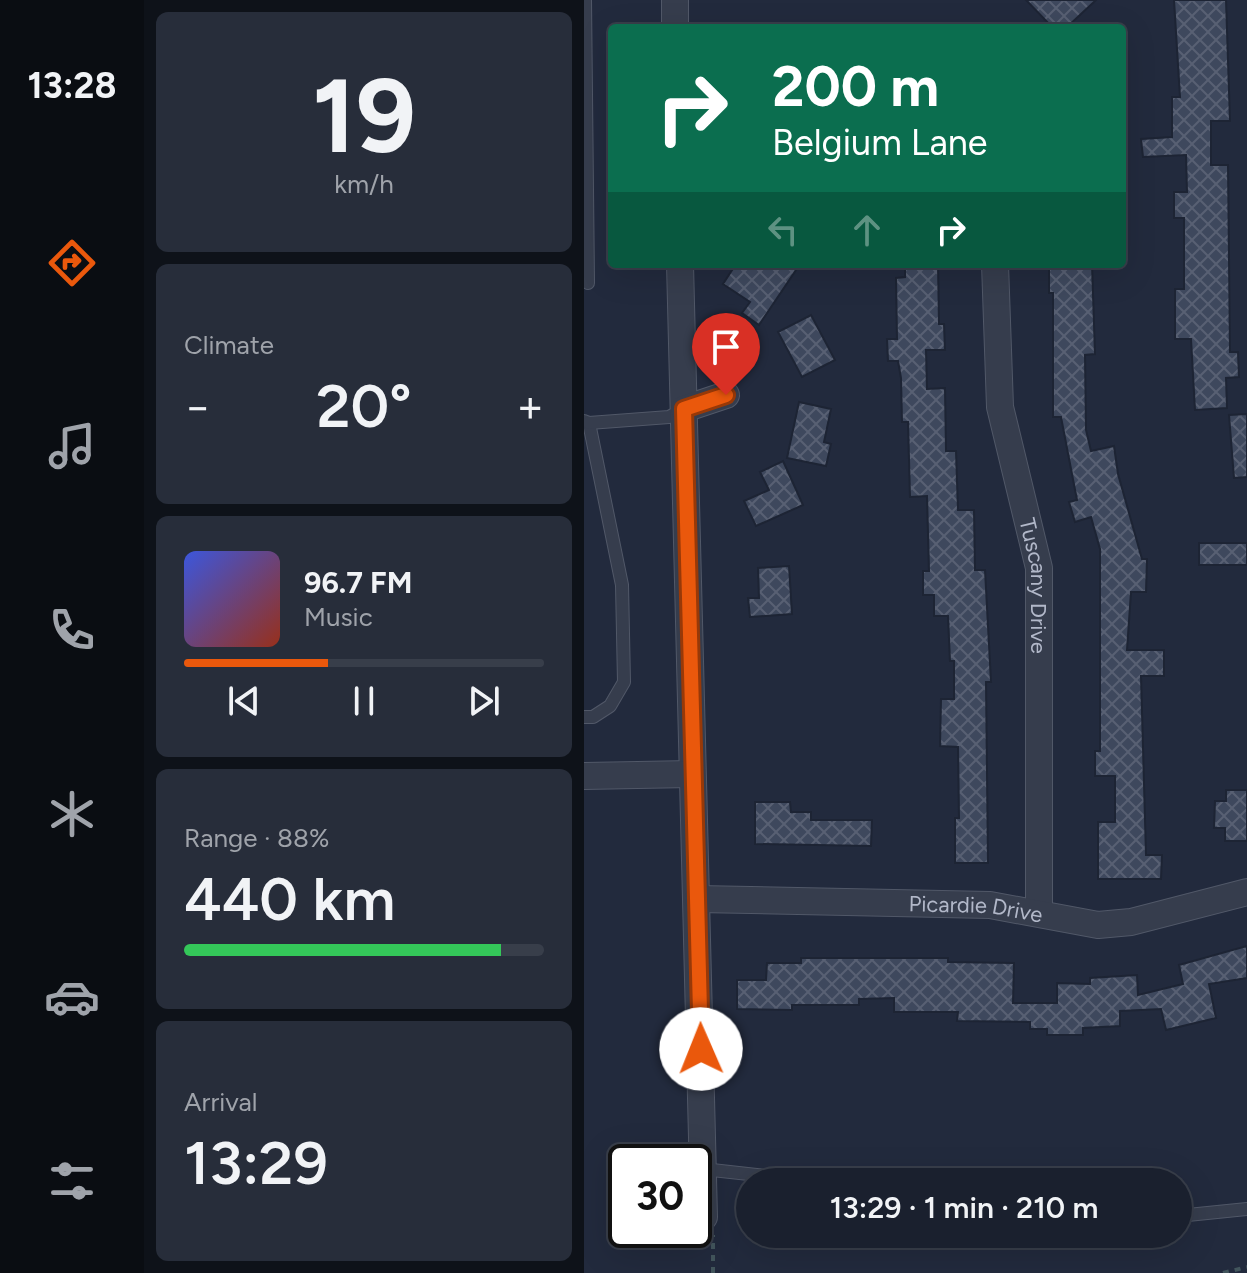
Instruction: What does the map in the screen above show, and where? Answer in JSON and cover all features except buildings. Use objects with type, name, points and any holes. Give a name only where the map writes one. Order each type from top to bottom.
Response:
[{"type":"street","points":[[675,0],[675,24]]},
{"type":"street","points":[[680,268],[703,1144]]},
{"type":"street","name":"Tuscany Drive","points":[[995,268],[1000,407],[1039,568],[1039,912]]},
{"type":"street","points":[[684,409],[726,395]]},
{"type":"street","points":[[584,776],[691,774]]},
{"type":"street","name":"Picardie Drive","points":[[698,899],[990,905],[1098,925],[1131,922],[1247,892]]},
{"type":"lane","points":[[585,0],[588,283]]},
{"type":"lane","points":[[584,717],[593,717],[610,706],[624,682],[622,585],[587,422],[669,417],[684,409]]},
{"type":"lane","points":[[712,1170],[736,1173]]},
{"type":"lane","points":[[1192,1215],[1247,1209]]},
{"type":"path","points":[[712,1230],[713,1273]]},
{"type":"path","points":[[1223,1273],[1247,1267]]},
{"type":"route","points":[[701,1049],[696,809],[691,774],[684,409],[726,395]]}]
